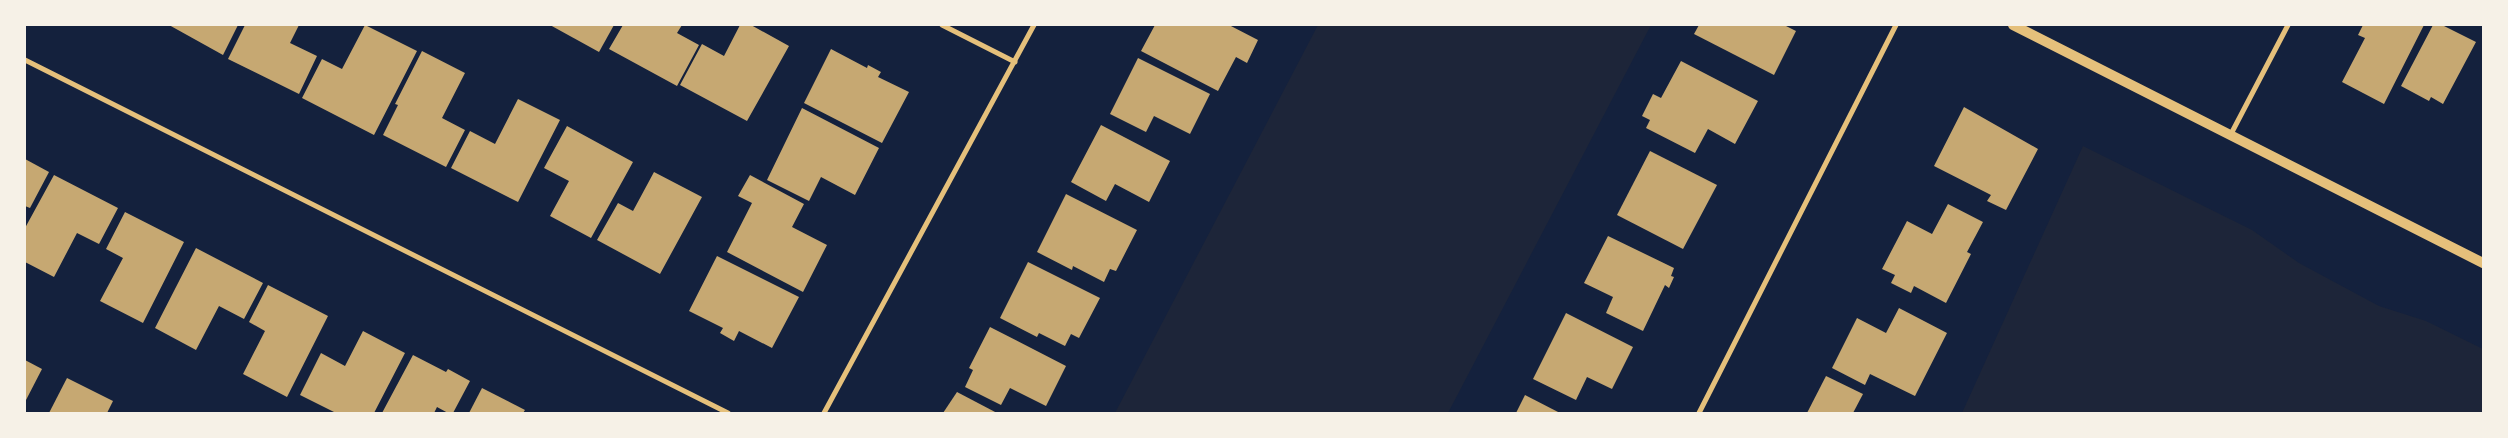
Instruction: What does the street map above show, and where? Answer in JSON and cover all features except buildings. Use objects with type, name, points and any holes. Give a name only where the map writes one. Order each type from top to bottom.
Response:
[{"type":"main road","points":[[2013,25],[2483,263]]},
{"type":"street","points":[[942,25],[1015,62]]},
{"type":"street","points":[[824,413],[1034,25]]},
{"type":"street","points":[[1698,413],[1896,25]]},
{"type":"street","points":[[2231,134],[2288,25]]},
{"type":"street","points":[[25,60],[728,413]]},
{"type":"shaded area","points":[[1318,25],[1651,25],[1448,413],[1115,413]]},
{"type":"shaded area","points":[[2083,146],[2252,230],[2299,263],[2379,306],[2426,321],[2483,349],[2483,413],[1962,413]]}]
